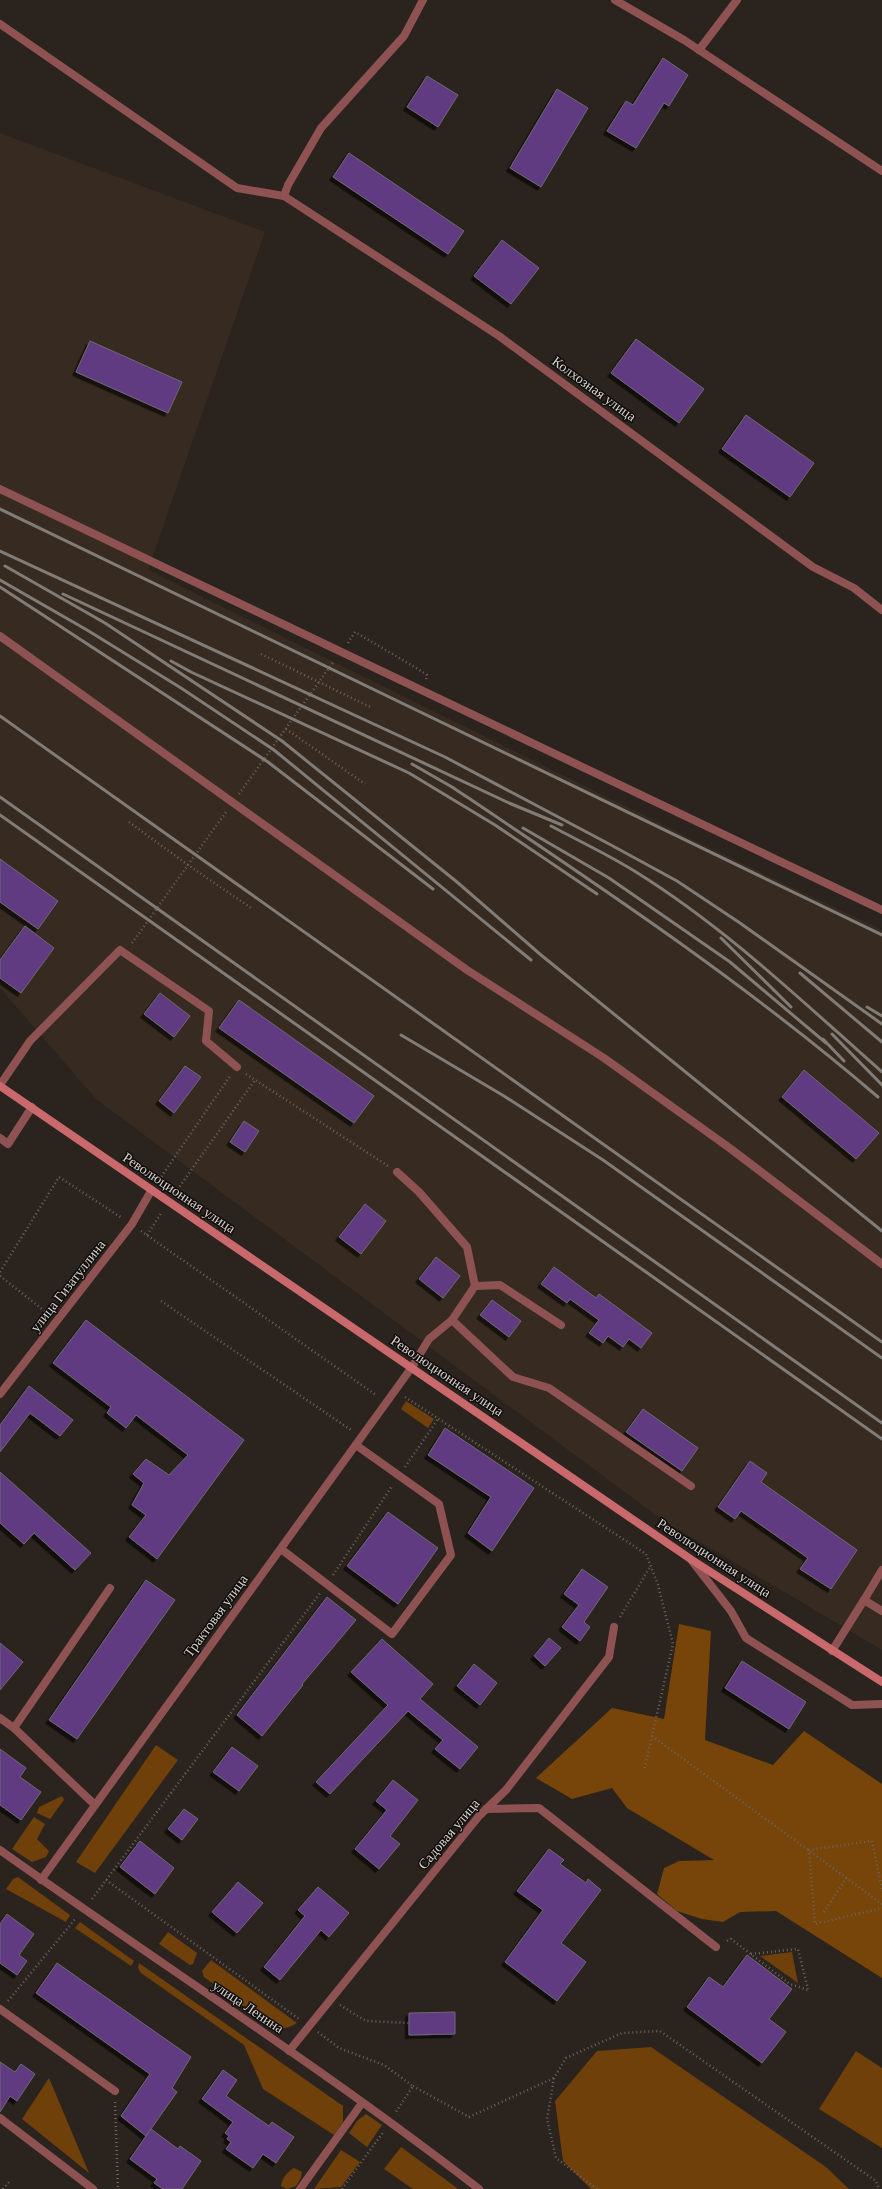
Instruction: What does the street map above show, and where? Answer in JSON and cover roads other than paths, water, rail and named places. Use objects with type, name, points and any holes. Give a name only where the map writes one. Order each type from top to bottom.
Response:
[{"type":"main road","name":"Революционная улица","points":[[0,1086],[692,1560],[882,1682]]},
{"type":"street","points":[[0,24],[237,188],[284,196],[288,185],[321,128],[404,36],[423,0]]},
{"type":"street","points":[[615,0],[699,50],[882,171]]},
{"type":"street","points":[[699,50],[737,0]]},
{"type":"street","name":"Колхозная улица","points":[[284,196],[499,336],[813,567],[854,588],[882,610]]},
{"type":"street","points":[[0,489],[882,910]]},
{"type":"street","points":[[0,636],[467,970],[604,1058],[731,1149],[882,1264]]},
{"type":"street","points":[[0,1086],[30,1041],[120,950],[208,1011],[206,1041],[237,1067]]},
{"type":"street","points":[[0,1138],[8,1144],[32,1107]]},
{"type":"street","points":[[397,1172],[419,1192],[467,1247],[475,1286],[500,1285],[561,1325]]},
{"type":"street","name":"улица Гизатуллина","points":[[0,1394],[132,1224],[152,1191]]},
{"type":"street","name":"Трактовая улица","points":[[42,1880],[395,1391],[429,1339],[452,1320],[475,1286]]},
{"type":"street","points":[[452,1320],[513,1377],[549,1388],[691,1486]]},
{"type":"street","points":[[281,1549],[326,1585],[392,1634],[451,1555],[439,1504],[356,1445]]},
{"type":"street","points":[[692,1560],[731,1611],[746,1638],[852,1705],[882,1704]]},
{"type":"street","points":[[832,1651],[882,1570]]},
{"type":"street","points":[[14,1728],[110,1588]]},
{"type":"street","points":[[864,1600],[882,1612]]},
{"type":"street","name":"Садовая улица","points":[[289,2051],[486,1809],[506,1790],[608,1657],[614,1627]]},
{"type":"street","points":[[0,1718],[14,1728],[95,1805]]},
{"type":"street","points":[[486,1809],[539,1808],[716,1947]]},
{"type":"street","name":"улица Ленина","points":[[0,1850],[83,1910],[390,2121],[479,2189]]},
{"type":"street","points":[[0,2009],[115,2091]]},
{"type":"street","points":[[300,2189],[362,2103]]},
{"type":"street","points":[[0,2118],[93,2189]]},
{"type":"railway","points":[[0,509],[882,935]]},
{"type":"railway","points":[[0,551],[445,757],[611,845],[677,881],[740,923],[882,1024]]},
{"type":"railway","points":[[5,566],[105,623],[282,741],[457,882],[541,955],[882,1231]]},
{"type":"railway","points":[[0,580],[87,630],[181,688],[274,750],[531,960]]},
{"type":"railway","points":[[0,587],[268,762],[433,889]]},
{"type":"railway","points":[[63,594],[509,803],[562,825]]},
{"type":"railway","points":[[171,661],[191,672],[409,773],[495,825],[597,894]]},
{"type":"railway","points":[[0,716],[882,1342]]},
{"type":"railway","points":[[412,764],[452,787],[670,936],[775,1014],[878,1097]]},
{"type":"railway","points":[[0,797],[882,1423]]},
{"type":"railway","points":[[0,815],[882,1439]]},
{"type":"railway","points":[[551,826],[636,872],[701,917],[733,941],[882,1072]]},
{"type":"railway","points":[[523,828],[609,878],[730,962],[826,1043]]},
{"type":"railway","points":[[721,938],[791,1007]]},
{"type":"railway","points":[[800,973],[882,1042]]},
{"type":"railway","points":[[867,1007],[882,1016]]},
{"type":"railway","points":[[832,1034],[882,1085]]},
{"type":"railway","points":[[401,1035],[504,1096],[603,1160],[882,1358]]},
{"type":"railway","points":[[823,1039],[844,1061]]}]
